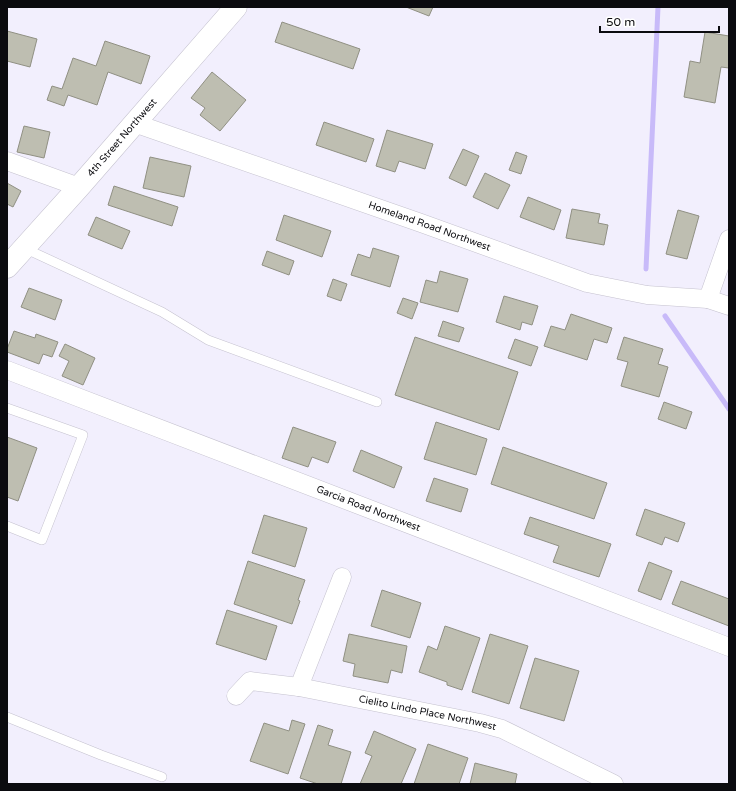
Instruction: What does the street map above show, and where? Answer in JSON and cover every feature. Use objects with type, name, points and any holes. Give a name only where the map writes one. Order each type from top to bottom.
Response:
[{"type":"main road","name":"4th Street Northwest","points":[[7,267],[236,7]]},
{"type":"street","name":"Homeland Road Northwest","points":[[134,123],[413,220],[587,283],[647,295],[708,299],[729,306]]},
{"type":"street","points":[[7,161],[79,187]]},
{"type":"street","points":[[708,299],[729,239]]},
{"type":"street","name":"Garcia Road Northwest","points":[[7,370],[729,647]]},
{"type":"street","points":[[299,687],[342,577]]},
{"type":"street","name":"Cielito Lindo Place Northwest","points":[[236,696],[250,681],[299,687],[502,728],[614,784]]},
{"type":"lane","points":[[24,248],[162,312],[208,340],[377,402]]},
{"type":"lane","points":[[7,408],[83,435],[42,540],[7,526]]},
{"type":"lane","points":[[7,717],[101,755],[162,777]]},
{"type":"building","points":[[406,7],[433,7],[429,16]]},
{"type":"building","points":[[282,22],[360,49],[353,69],[275,42]]},
{"type":"building","points":[[7,31],[37,39],[30,67],[7,61]]},
{"type":"building","points":[[705,32],[729,36],[729,68],[721,67],[715,103],[684,97],[690,61],[700,63]]},
{"type":"building","points":[[105,41],[150,56],[141,84],[108,72],[97,105],[68,95],[64,106],[47,100],[52,86],[62,89],[73,58],[96,66]]},
{"type":"building","points":[[212,72],[246,100],[220,131],[200,115],[205,108],[191,98]]},
{"type":"building","points":[[324,122],[374,139],[366,162],[316,145]]},
{"type":"building","points":[[24,126],[50,132],[44,158],[17,152]]},
{"type":"building","points":[[387,130],[433,144],[425,169],[399,161],[395,172],[376,166]]},
{"type":"building","points":[[463,149],[479,156],[466,186],[449,178]]},
{"type":"building","points":[[516,152],[527,156],[521,174],[509,170]]},
{"type":"building","points":[[150,157],[191,166],[184,197],[143,188]]},
{"type":"building","points":[[485,173],[510,185],[498,209],[473,197]]},
{"type":"building","points":[[7,183],[21,191],[13,207],[7,204]]},
{"type":"building","points":[[114,186],[178,207],[172,226],[108,205]]},
{"type":"building","points":[[528,197],[561,210],[554,230],[520,217]]},
{"type":"building","points":[[572,209],[600,214],[598,223],[608,225],[604,245],[566,238]]},
{"type":"building","points":[[678,210],[699,216],[687,259],[666,254]]},
{"type":"building","points":[[284,215],[331,231],[322,257],[276,240]]},
{"type":"building","points":[[96,217],[130,231],[122,249],[88,235]]},
{"type":"building","points":[[373,248],[399,256],[390,287],[351,275],[358,254],[370,258]]},
{"type":"building","points":[[267,251],[294,261],[289,275],[262,265]]},
{"type":"building","points":[[440,271],[468,279],[458,312],[420,302],[426,280],[437,283]]},
{"type":"building","points":[[333,279],[347,284],[341,301],[327,296]]},
{"type":"building","points":[[29,288],[62,300],[55,320],[21,307]]},
{"type":"building","points":[[504,296],[538,306],[532,325],[522,322],[520,330],[496,322]]},
{"type":"building","points":[[403,298],[418,303],[412,319],[397,313]]},
{"type":"building","points":[[571,314],[612,328],[607,343],[594,339],[587,360],[544,346],[551,326],[565,330]]},
{"type":"building","points":[[443,321],[464,328],[459,342],[438,336]]},
{"type":"building","points":[[14,331],[35,338],[36,334],[58,342],[52,357],[43,354],[39,364],[7,352]]},
{"type":"building","points":[[415,337],[518,372],[499,430],[395,395]]},
{"type":"building","points":[[624,337],[663,349],[658,364],[668,367],[659,397],[621,386],[628,362],[617,359]]},
{"type":"building","points":[[515,339],[538,347],[531,366],[508,358]]},
{"type":"building","points":[[65,344],[95,358],[83,385],[62,376],[69,361],[59,356]]},
{"type":"building","points":[[664,402],[692,412],[686,429],[658,419]]},
{"type":"building","points":[[436,422],[487,439],[476,475],[424,459]]},
{"type":"building","points":[[293,427],[336,442],[328,463],[312,457],[308,467],[282,458]]},
{"type":"building","points":[[7,437],[37,448],[18,501],[7,497]]},
{"type":"building","points":[[503,447],[607,483],[594,519],[491,484]]},
{"type":"building","points":[[361,450],[402,467],[394,488],[353,471]]},
{"type":"building","points":[[434,478],[468,489],[461,512],[426,501]]},
{"type":"building","points":[[645,509],[685,523],[678,542],[665,537],[662,545],[636,535]]},
{"type":"building","points":[[264,515],[307,528],[295,567],[252,553]]},
{"type":"building","points":[[530,517],[611,544],[599,577],[553,562],[559,546],[524,534]]},
{"type":"building","points":[[248,561],[305,580],[292,624],[234,604]]},
{"type":"building","points":[[649,562],[672,571],[661,600],[638,591]]},
{"type":"building","points":[[681,581],[729,599],[729,626],[672,604]]},
{"type":"building","points":[[382,590],[421,603],[410,638],[371,626]]},
{"type":"building","points":[[227,610],[277,626],[266,660],[216,644]]},
{"type":"building","points":[[445,626],[480,638],[462,690],[447,685],[447,682],[419,672],[428,646],[437,650]]},
{"type":"building","points":[[349,634],[407,646],[402,673],[391,670],[388,683],[353,676],[355,664],[343,661]]},
{"type":"building","points":[[490,634],[528,646],[509,704],[472,692]]},
{"type":"building","points":[[535,658],[579,671],[564,721],[520,708]]},
{"type":"building","points":[[292,720],[305,724],[288,774],[250,761],[264,723],[289,731]]},
{"type":"building","points":[[318,725],[333,730],[328,745],[351,752],[341,784],[318,784],[300,778]]},
{"type":"building","points":[[374,731],[416,749],[401,784],[360,784],[372,756],[365,753]]},
{"type":"building","points":[[428,744],[468,758],[459,784],[414,784]]},
{"type":"building","points":[[475,763],[517,774],[515,784],[470,784]]},
{"type":"waterway","points":[[646,269],[658,7]]},
{"type":"waterway","points":[[665,316],[729,409]]}]
